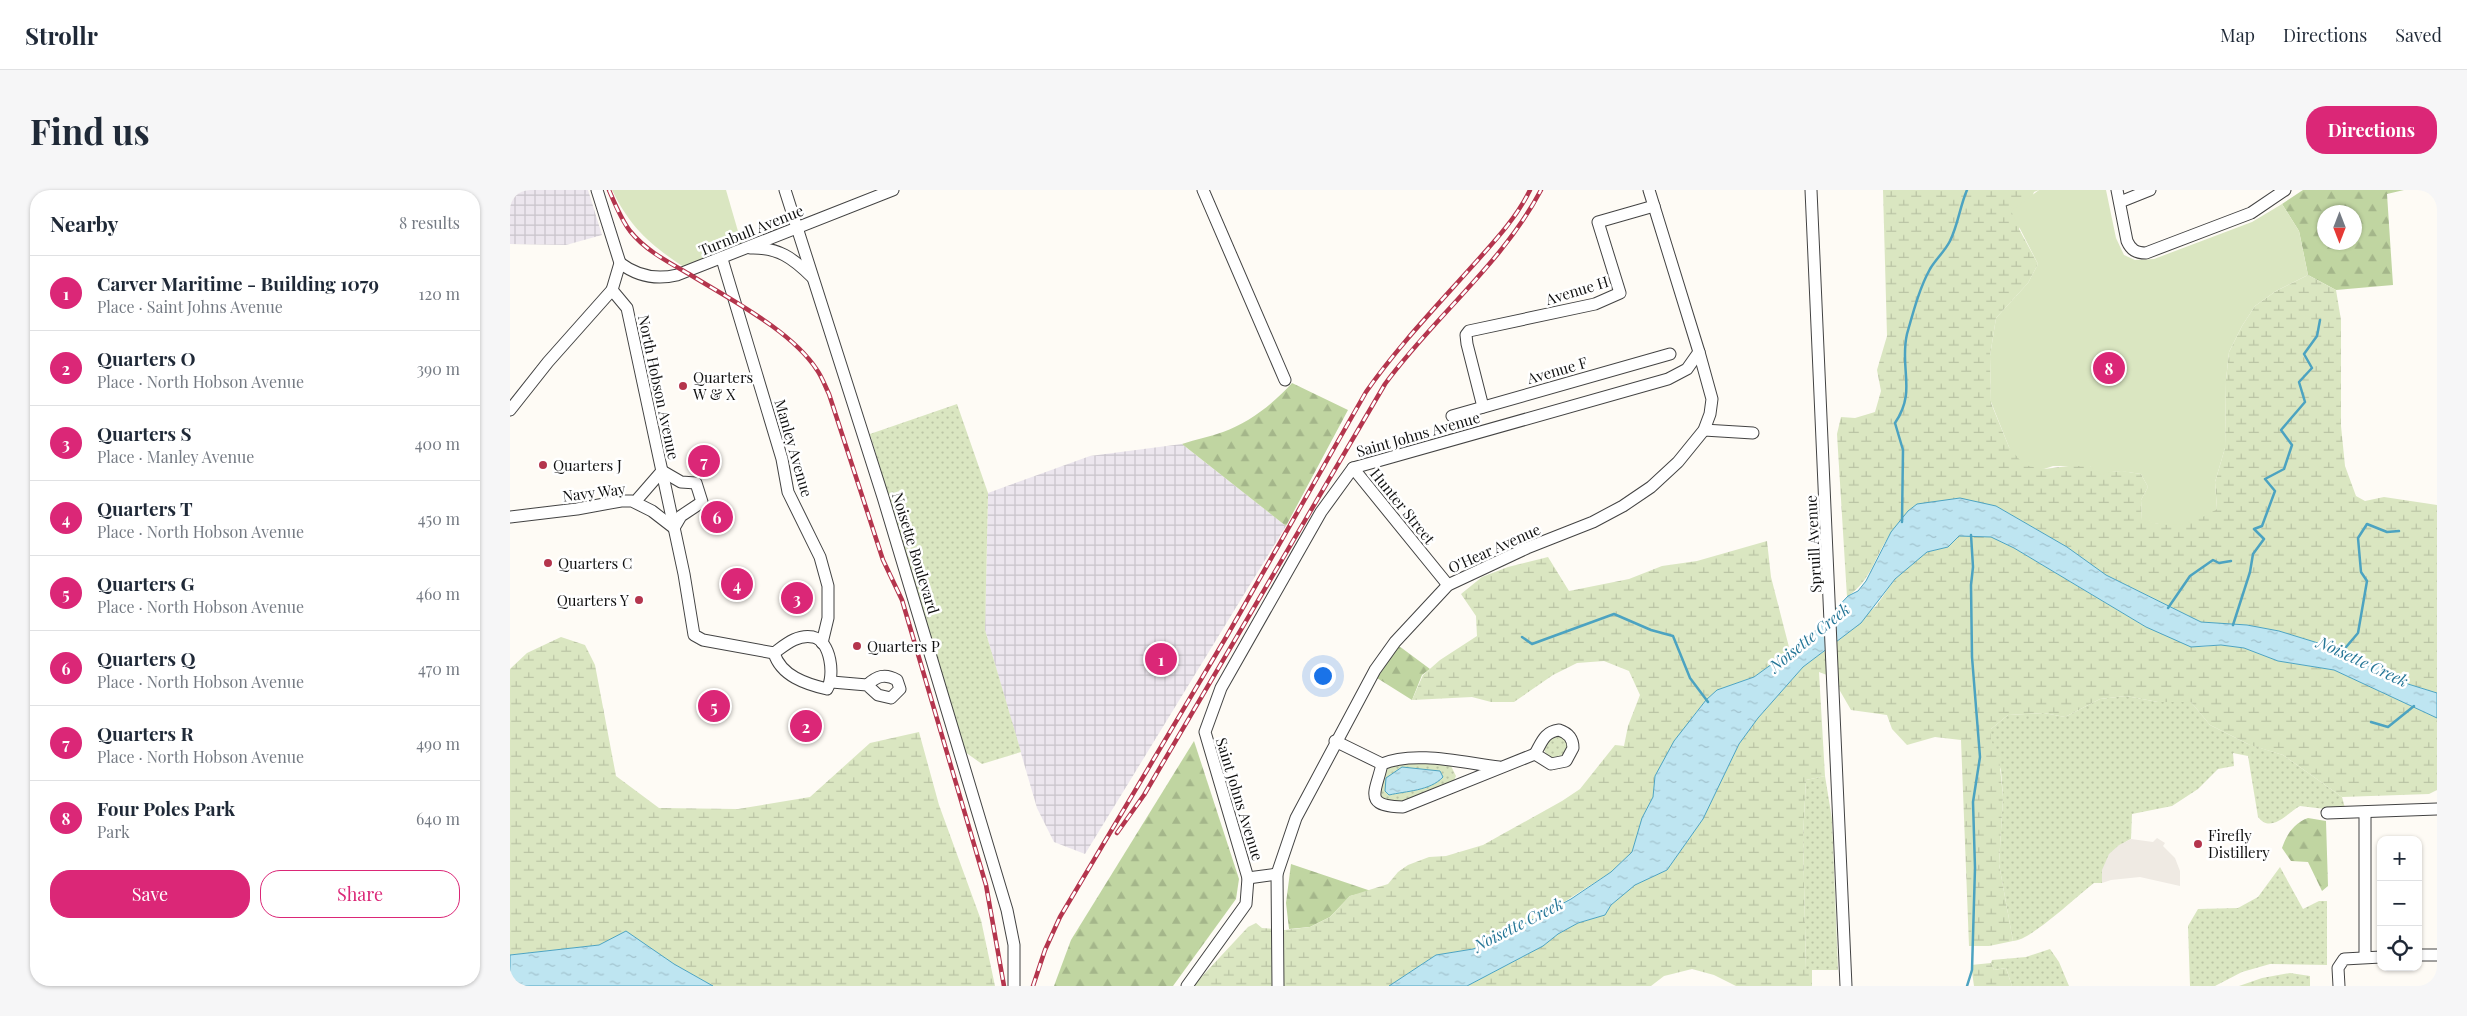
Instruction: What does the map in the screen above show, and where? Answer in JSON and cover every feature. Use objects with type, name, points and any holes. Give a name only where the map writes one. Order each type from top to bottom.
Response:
[{"type":"street","points":[[510,410],[551,359],[612,290],[620,263],[597,190]]},
{"type":"street","name":"Noisette Boulevard","points":[[785,190],[886,507],[1007,910],[1014,945],[1014,986]]},
{"type":"street","name":"Turnbull Avenue","points":[[620,263],[638,274],[664,278],[722,259],[796,227],[893,190]]},
{"type":"street","points":[[1203,190],[1286,380]]},
{"type":"street","points":[[1649,190],[1699,352]]},
{"type":"street","name":"Spruill Avenue","points":[[1811,190],[1846,986]]},
{"type":"street","points":[[2150,190],[2118,196],[2127,241],[2130,248],[2135,252],[2146,253],[2251,213],[2285,190]]},
{"type":"street","name":"Avenue H","points":[[1483,407],[1466,335],[1469,331],[1595,304],[1620,293],[1598,222],[1654,206]]},
{"type":"street","points":[[746,249],[776,250],[786,254],[812,277]]},
{"type":"street","name":"Manley Avenue","points":[[722,259],[782,459],[788,492],[811,535],[828,586],[828,618],[822,643]]},
{"type":"street","name":"North Hobson Avenue","points":[[612,290],[627,308],[674,528],[694,635],[703,640],[774,653]]},
{"type":"street","name":"O'Hear Avenue","points":[[1278,986],[1277,874],[1296,818],[1334,741],[1374,670],[1395,642],[1448,585],[1527,548],[1593,522],[1623,506],[1651,486],[1678,462],[1704,430],[1712,399],[1699,352]]},
{"type":"street","name":"Saint Johns Avenue","points":[[1277,874],[1248,878],[1204,732],[1221,688],[1321,512],[1353,468],[1668,379],[1687,369],[1699,352]]},
{"type":"street","name":"Avenue F","points":[[1452,416],[1670,354]]},
{"type":"street","points":[[1704,430],[1753,433]]},
{"type":"street","name":"Hunter Street","points":[[1353,468],[1448,585]]},
{"type":"street","points":[[635,502],[662,471],[681,482],[696,483],[702,502],[681,516],[674,528]]},
{"type":"street","name":"Navy Way","points":[[510,516],[577,509],[621,501],[635,502],[652,511],[674,528]]},
{"type":"street","points":[[814,637],[822,643],[828,655],[832,682],[827,689],[807,684],[783,669],[776,661],[774,653],[788,642],[800,638],[814,637]]},
{"type":"street","points":[[832,682],[867,685]]},
{"type":"street","points":[[1334,741],[1382,764],[1396,758],[1412,757],[1498,767]]},
{"type":"street","points":[[1382,764],[1374,794],[1377,800],[1386,806],[1403,806],[1535,754]]},
{"type":"street","points":[[1455,762],[1462,783]]},
{"type":"street","points":[[2327,813],[2437,809]]},
{"type":"street","points":[[2365,812],[2366,957]]},
{"type":"street","points":[[1187,986],[1246,904],[1248,878]]},
{"type":"street","points":[[2422,955],[2437,955]]},
{"type":"street","points":[[2339,986],[2340,962],[2350,958],[2377,957]]},
{"type":"shaded area","points":[[510,190],[588,190],[602,235],[566,245],[510,244]]},
{"type":"shaded area","points":[[1182,444],[1286,526],[1085,854],[1054,842],[1037,808],[985,630],[988,493],[1090,456]]},
{"type":"shaded area","points":[[2157,838],[2165,843],[2163,846],[2175,858],[2180,871],[2180,886],[2140,877],[2111,880],[2102,883],[2102,870],[2109,854],[2119,845],[2131,839],[2153,842]]},
{"type":"green space","points":[[612,190],[726,190],[742,245],[684,267],[661,251],[642,234],[626,215]]},
{"type":"green space","points":[[1883,190],[2039,190],[2034,192],[2019,229],[2038,264],[2028,283],[1996,318],[1990,356],[1991,403],[2009,447],[2044,469],[2077,465],[2090,466],[2107,472],[2122,471],[2141,474],[2148,487],[2141,500],[2142,520],[2159,524],[2217,509],[2215,482],[2225,448],[2226,380],[2229,352],[2255,306],[2276,291],[2308,275],[2336,290],[2341,320],[2341,426],[2345,466],[2356,496],[2365,501],[2384,497],[2437,505],[2437,693],[2408,684],[2376,665],[2356,660],[2344,651],[2279,631],[2247,625],[2201,622],[2106,575],[2067,547],[1996,506],[1908,511],[1885,542],[1867,576],[1847,597],[1837,434],[1841,417],[1855,418],[1875,412],[1881,391],[1877,370],[1887,336]]},
{"type":"green space","points":[[2039,190],[2106,190],[2116,238],[2124,255],[2135,260],[2154,259],[2252,222],[2282,204],[2299,231],[2308,275],[2276,291],[2255,306],[2229,352],[2226,380],[2225,448],[2215,482],[2217,509],[2207,515],[2189,523],[2173,525],[2142,521],[2141,500],[2148,487],[2141,474],[2116,472],[2101,475],[2090,466],[2053,466],[2044,469],[2024,465],[2009,447],[1991,402],[1990,356],[1996,318],[2028,283],[2038,264],[2011,211]]},
{"type":"green space","points":[[2303,190],[2404,190],[2387,194],[2393,285],[2336,290],[2308,275],[2299,231],[2282,204]]},
{"type":"green space","points":[[1292,383],[1348,410],[1286,526],[1182,444],[1218,434],[1252,418]]},
{"type":"green space","points":[[957,404],[988,493],[985,630],[1021,752],[982,764],[965,752],[870,434]]},
{"type":"green space","points":[[1959,536],[1991,537],[2014,548],[2146,627],[2201,647],[2221,645],[2244,648],[2278,661],[2334,670],[2437,718],[2437,790],[2429,794],[2342,797],[2283,755],[2250,745],[2210,725],[2191,702],[2158,702],[2126,696],[2100,699],[2065,717],[2044,713],[2008,715],[1991,729],[1991,740],[1999,757],[2003,797],[1999,864],[2013,941],[1989,946],[1969,946],[1961,740],[1935,737],[1907,745],[1892,729],[1887,715],[1851,710],[1832,677],[1819,672],[1825,776],[1806,780],[1803,837],[1806,970],[1812,970],[1812,986],[1736,986],[1714,975],[1692,969],[1664,976],[1651,986],[1467,986],[1543,946],[1558,934],[1578,923],[1605,915],[1611,905],[1635,885],[1667,870],[1703,819],[1739,744],[1758,718],[1803,667],[1839,640],[1876,606],[1895,579],[1927,552],[1948,547]]},
{"type":"green space","points":[[1767,541],[1771,577],[1790,651],[1754,677],[1717,690],[1693,716],[1655,776],[1653,797],[1642,818],[1632,852],[1611,872],[1550,911],[1489,943],[1473,949],[1436,955],[1389,986],[1193,986],[1248,927],[1256,923],[1262,928],[1285,930],[1310,927],[1330,917],[1350,896],[1388,884],[1398,872],[1408,865],[1429,857],[1446,856],[1483,845],[1580,789],[1615,745],[1624,746],[1628,726],[1640,695],[1629,671],[1604,661],[1577,663],[1553,675],[1514,702],[1491,702],[1472,697],[1412,700],[1423,675],[1440,660],[1477,636],[1476,616],[1461,594],[1482,577],[1508,567],[1548,557],[1569,591],[1629,579],[1662,566],[1697,561]]},
{"type":"green space","points":[[561,637],[585,645],[595,665],[616,776],[659,808],[738,809],[810,797],[870,743],[919,732],[939,805],[981,920],[995,986],[713,986],[674,964],[626,932],[599,945],[510,955],[510,669],[527,653]]},
{"type":"green space","points":[[1399,646],[1430,669],[1422,675],[1412,700],[1377,678]]},
{"type":"green space","points":[[2126,696],[2158,702],[2191,702],[2210,725],[2248,744],[2283,755],[2342,797],[2345,808],[2325,809],[2300,806],[2274,823],[2263,822],[2258,817],[2248,756],[2233,753],[2234,766],[2218,769],[2198,789],[2172,806],[2132,814],[2131,839],[2114,851],[2110,857],[2104,869],[2102,883],[2094,883],[2042,926],[2021,939],[2013,941],[1999,864],[2003,797],[2001,770],[1991,741],[1991,729],[2008,715],[2044,713],[2065,717],[2100,699]]},
{"type":"green space","points":[[1556,735],[1561,736],[1567,742],[1567,752],[1561,758],[1556,759],[1551,758],[1545,752],[1544,747],[1545,742],[1551,736]]},
{"type":"green space","points":[[1194,741],[1239,879],[1236,899],[1173,986],[1054,986],[1071,940]]},
{"type":"green space","points":[[1408,760],[1451,766],[1456,776],[1453,783],[1401,803],[1383,800],[1380,795],[1386,771],[1393,765]]},
{"type":"green space","points":[[1825,776],[1832,819],[1838,970],[1806,970],[1803,837],[1806,780]]},
{"type":"green space","points":[[2308,818],[2326,821],[2328,886],[2322,891],[2308,862],[2291,861],[2282,848],[2292,830]]},
{"type":"green space","points":[[1291,864],[1371,891],[1350,896],[1330,917],[1310,927],[1289,929],[1286,903]]},
{"type":"green space","points":[[2280,867],[2303,909],[2319,901],[2327,901],[2327,965],[2270,964],[2242,972],[2215,986],[2190,986],[2188,926],[2198,909],[2238,908],[2258,897]]},
{"type":"green space","points":[[2050,949],[2059,962],[2069,986],[2012,986],[2006,968],[1994,970],[1991,963],[1992,960],[2026,957]]},
{"type":"green space","points":[[1991,963],[1994,970],[2006,968],[2012,986],[1974,986],[1971,965]]},
{"type":"green space","points":[[2290,973],[2310,976],[2310,986],[2239,986],[2262,978]]},
{"type":"water","name":"Noisette Creek","points":[[1960,498],[1996,506],[2067,547],[2106,575],[2201,622],[2247,625],[2279,631],[2344,651],[2356,660],[2376,665],[2408,684],[2437,693],[2437,718],[2334,670],[2278,661],[2244,648],[2221,645],[2191,647],[2146,627],[2014,548],[1991,537],[1959,536],[1948,547],[1927,552],[1895,579],[1861,623],[1803,667],[1758,718],[1739,744],[1703,819],[1667,870],[1635,885],[1611,905],[1605,915],[1578,923],[1558,934],[1543,946],[1467,986],[1389,986],[1436,955],[1473,949],[1489,943],[1571,899],[1611,872],[1632,852],[1642,818],[1653,797],[1655,776],[1674,741],[1706,700],[1717,690],[1754,677],[1815,631],[1848,596],[1858,591],[1866,581],[1891,532],[1908,511],[1917,504]]},
{"type":"water","points":[[1402,767],[1440,771],[1443,777],[1438,782],[1425,788],[1389,795],[1385,791],[1386,778]]},
{"type":"water","points":[[626,931],[674,964],[713,986],[510,986],[510,955],[599,945]]},
{"type":"waterway","points":[[1902,522],[1903,450],[1895,423],[1902,411],[1905,400],[1905,346],[1907,334],[1923,285],[1930,269],[1950,241],[1967,190]]},
{"type":"waterway","points":[[2233,625],[2250,572],[2253,554],[2264,539],[2254,529],[2262,526],[2275,491],[2265,479],[2284,469],[2292,445],[2281,430],[2305,402],[2299,382],[2312,368],[2304,354],[2317,336],[2320,320]]},
{"type":"waterway","name":"Noisette Creek","points":[[2341,653],[2358,633],[2367,581],[2361,572],[2358,538],[2367,524],[2387,532],[2399,531]]},
{"type":"waterway","points":[[1967,986],[1972,970],[1975,868],[1973,802],[1980,757],[1972,657],[1971,585],[1973,567],[1971,535]]},
{"type":"waterway","points":[[2168,608],[2190,576],[2213,560],[2219,563],[2231,561]]},
{"type":"waterway","points":[[1522,637],[1532,644],[1614,614],[1651,630],[1673,636],[1690,678],[1708,702]]},
{"type":"waterway","points":[[2371,722],[2388,727],[2414,706]]},
{"type":"railway","points":[[609,190],[618,211],[636,238],[665,260],[758,316],[776,329],[806,355],[822,379],[829,394],[883,560],[902,600],[986,885],[1004,986]]},
{"type":"railway","points":[[1033,986],[1045,950],[1060,917],[1228,634],[1366,392],[1402,345],[1502,233],[1530,190]]},
{"type":"railway","points":[[1117,833],[1144,795],[1385,384],[1404,359],[1507,242],[1541,190]]},
{"type":"place","name":"Four Poles Park","points":[[2109,368]]},
{"type":"place","name":"Quarters W & X","points":[[683,386]]},
{"type":"place","name":"Quarters R","points":[[704,461]]},
{"type":"place","name":"Quarters J","points":[[543,465]]},
{"type":"place","name":"Quarters Q","points":[[717,517]]},
{"type":"place","name":"Quarters C","points":[[548,563]]},
{"type":"place","name":"Quarters T","points":[[737,584]]},
{"type":"place","name":"Quarters S","points":[[797,598]]},
{"type":"place","name":"Quarters Y","points":[[639,600]]},
{"type":"place","name":"Quarters P","points":[[857,646]]},
{"type":"place","name":"Carver Maritime - Building 1079","points":[[1161,659]]},
{"type":"place","name":"Quarters G","points":[[714,706]]},
{"type":"place","name":"Quarters O","points":[[806,726]]},
{"type":"place","name":"Firefly Distillery","points":[[2198,844]]}]
